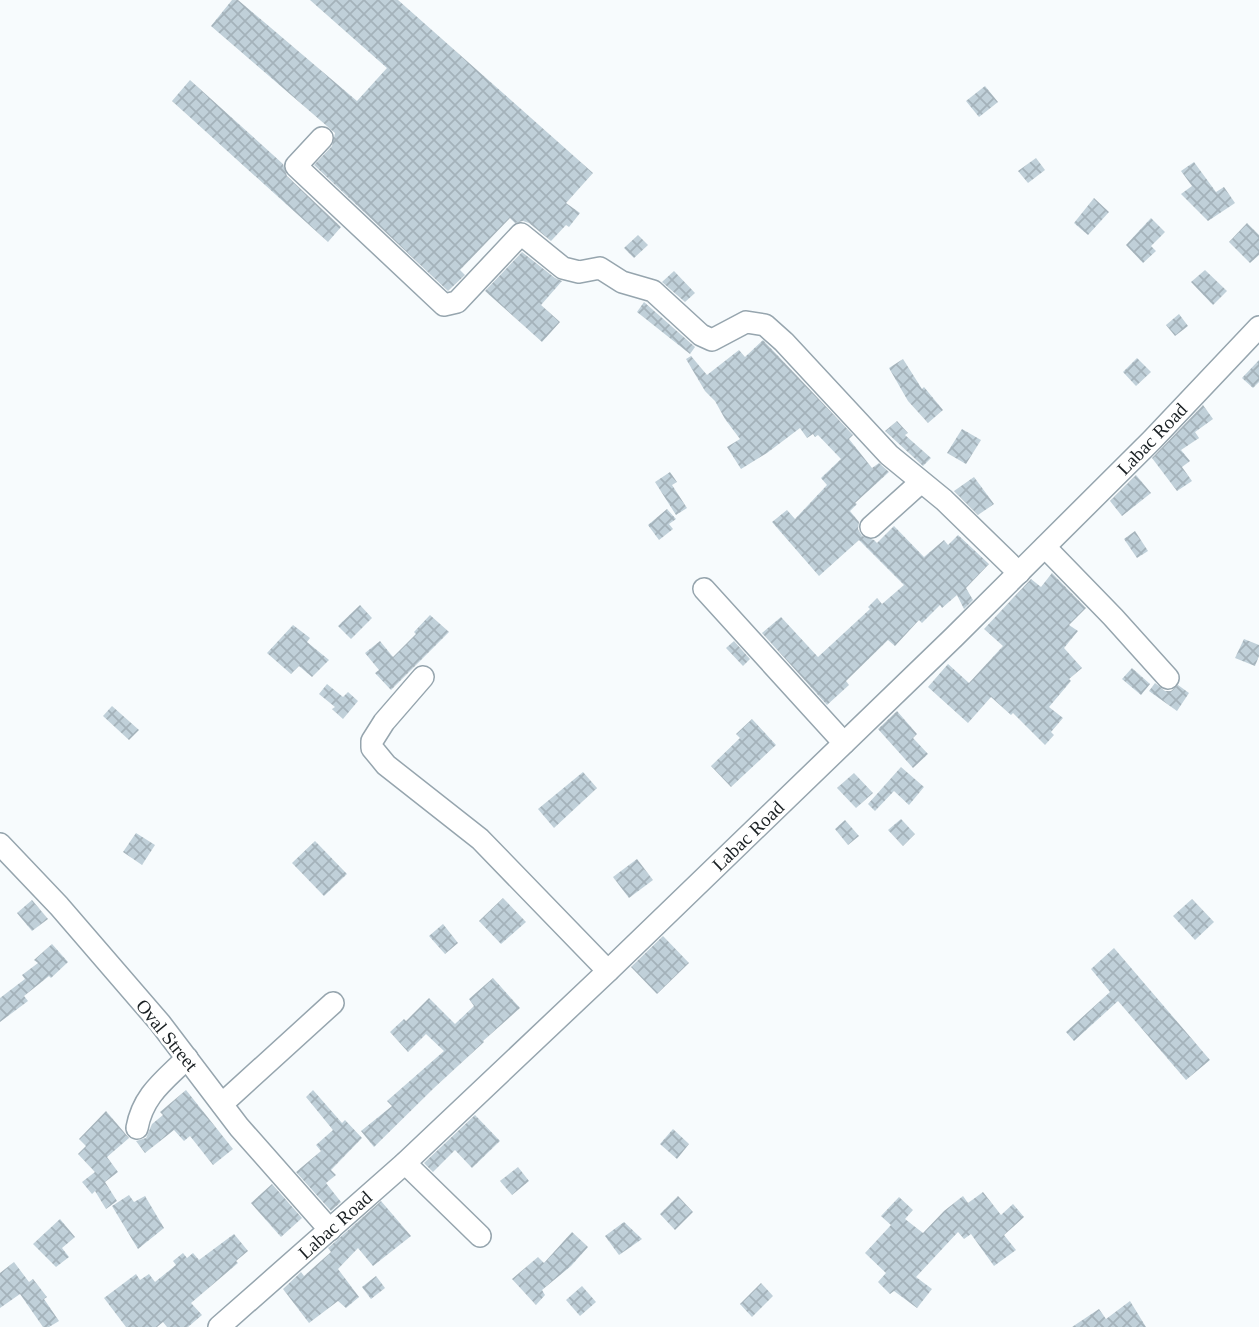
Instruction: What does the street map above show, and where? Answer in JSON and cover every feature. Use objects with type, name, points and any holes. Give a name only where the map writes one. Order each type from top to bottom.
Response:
[{"type":"street","points":[[322,138],[296,166],[444,305],[457,302],[521,234],[563,268],[579,272],[600,268],[622,282],[653,291],[701,335],[712,340],[746,322],[765,325],[889,455],[944,500],[1018,573]]},
{"type":"street","name":"Labac Road","points":[[219,1327],[405,1163],[608,971],[1045,547],[1258,330]]},
{"type":"street","points":[[871,527],[921,482]]},
{"type":"street","points":[[1045,547],[1168,678]]},
{"type":"street","points":[[704,589],[844,743]]},
{"type":"street","points":[[423,677],[384,722],[372,741],[372,748],[386,765],[480,839],[608,971]]},
{"type":"street","name":"Oval Street","points":[[0,844],[59,906],[160,1023],[222,1104],[330,1230]]},
{"type":"street","points":[[222,1104],[333,1003]]},
{"type":"street","points":[[137,1128],[140,1112],[148,1097],[187,1058]]},
{"type":"street","points":[[405,1163],[480,1236]]},
{"type":"building","points":[[232,0],[238,0],[357,101],[387,68],[310,0],[398,0],[593,173],[566,203],[580,213],[569,227],[566,225],[551,241],[529,223],[515,223],[510,218],[460,270],[465,275],[448,291],[314,165],[332,146],[335,133],[211,26]]},
{"type":"building","points":[[190,80],[283,164],[287,176],[341,227],[328,242],[172,101]]},
{"type":"building","points":[[985,86],[998,102],[979,117],[966,101]]},
{"type":"building","points":[[1036,158],[1045,170],[1028,183],[1018,171]]},
{"type":"building","points":[[1194,162],[1216,192],[1224,187],[1235,203],[1208,221],[1181,194],[1192,186],[1181,171]]},
{"type":"building","points":[[1094,198],[1109,212],[1088,235],[1074,223]]},
{"type":"building","points":[[1151,218],[1165,232],[1151,246],[1156,251],[1143,263],[1126,245]]},
{"type":"building","points":[[1247,223],[1259,235],[1259,255],[1250,263],[1229,242]]},
{"type":"building","points":[[638,235],[648,245],[634,258],[624,248]]},
{"type":"building","points":[[522,252],[562,281],[541,305],[560,322],[542,342],[485,291]]},
{"type":"building","points":[[1205,270],[1227,291],[1213,305],[1191,282]]},
{"type":"building","points":[[674,271],[695,293],[685,302],[662,282]]},
{"type":"building","points":[[644,302],[695,347],[690,354],[637,312]]},
{"type":"building","points":[[1179,314],[1188,326],[1175,336],[1166,325]]},
{"type":"building","points":[[763,340],[853,435],[849,439],[872,468],[879,463],[889,472],[855,503],[857,504],[850,511],[859,522],[858,529],[862,536],[877,543],[894,526],[924,557],[944,540],[948,545],[958,535],[989,564],[966,588],[973,600],[964,609],[957,595],[942,608],[940,605],[922,623],[919,620],[895,646],[888,640],[846,681],[849,685],[827,705],[762,633],[781,617],[818,657],[870,609],[868,607],[877,598],[882,604],[904,585],[859,540],[819,576],[772,522],[787,510],[795,519],[827,485],[821,478],[841,459],[818,435],[815,437],[813,434],[807,438],[800,428],[741,469],[727,447],[740,439],[715,401],[705,391],[686,359],[691,356],[707,375],[739,350],[745,357]]},
{"type":"building","points":[[1137,358],[1151,372],[1136,386],[1123,372]]},
{"type":"building","points":[[903,359],[922,389],[924,387],[943,410],[928,423],[908,401],[889,368]]},
{"type":"building","points":[[1259,360],[1259,382],[1253,388],[1242,378]]},
{"type":"building","points":[[1203,405],[1213,419],[1195,432],[1199,438],[1181,450],[1190,461],[1182,467],[1192,481],[1177,491],[1152,458]]},
{"type":"building","points":[[897,421],[908,433],[905,435],[931,458],[923,466],[885,431]]},
{"type":"building","points":[[962,429],[981,440],[966,464],[947,453]]},
{"type":"building","points":[[670,472],[677,482],[672,485],[687,508],[676,515],[655,482]]},
{"type":"building","points":[[1136,475],[1151,493],[1122,516],[1110,501]]},
{"type":"building","points":[[974,477],[994,504],[978,515],[954,491]]},
{"type":"building","points":[[667,509],[676,519],[669,524],[673,529],[659,540],[648,525]]},
{"type":"building","points":[[1135,531],[1148,551],[1137,558],[1124,539]]},
{"type":"building","points":[[1052,573],[1086,608],[1069,625],[1078,631],[1064,648],[1082,668],[1069,679],[1071,681],[1049,707],[1063,718],[1051,732],[1054,735],[1045,745],[1013,713],[1011,715],[991,697],[968,723],[928,687],[948,664],[969,683],[1003,646],[984,629],[1031,579],[1041,587]]},
{"type":"building","points":[[360,605],[372,618],[351,639],[338,626]]},
{"type":"building","points":[[430,615],[449,632],[391,690],[375,673],[379,670],[365,653],[380,641],[393,657]]},
{"type":"building","points":[[293,625],[310,638],[307,642],[329,660],[312,677],[299,666],[291,674],[267,653]]},
{"type":"building","points":[[1244,639],[1259,645],[1255,666],[1235,658]]},
{"type":"building","points":[[734,641],[750,659],[743,666],[726,648]]},
{"type":"building","points":[[1132,668],[1150,684],[1141,695],[1122,679]]},
{"type":"building","points":[[1155,683],[1165,691],[1171,691],[1178,685],[1189,693],[1177,711],[1149,691]]},
{"type":"building","points":[[327,684],[343,697],[348,692],[358,701],[343,719],[332,709],[335,707],[319,694]]},
{"type":"building","points":[[112,706],[139,730],[129,740],[103,716]]},
{"type":"building","points":[[897,711],[917,734],[913,738],[928,754],[913,768],[878,729]]},
{"type":"building","points":[[752,719],[776,745],[731,787],[711,766],[740,738],[736,734]]},
{"type":"building","points":[[901,767],[924,787],[909,805],[894,791],[875,811],[868,804]]},
{"type":"building","points":[[583,772],[597,788],[554,828],[538,809]]},
{"type":"building","points":[[854,773],[873,793],[856,808],[837,788]]},
{"type":"building","points":[[901,819],[915,834],[903,846],[888,830]]},
{"type":"building","points":[[845,820],[859,836],[848,845],[835,829]]},
{"type":"building","points":[[136,833],[155,845],[142,865],[123,852]]},
{"type":"building","points":[[315,841],[347,874],[324,896],[292,863]]},
{"type":"building","points":[[637,859],[653,880],[629,898],[613,877]]},
{"type":"building","points":[[503,898],[526,922],[501,944],[479,921]]},
{"type":"building","points":[[1192,899],[1214,922],[1195,940],[1173,916]]},
{"type":"building","points":[[32,900],[48,919],[32,931],[17,913]]},
{"type":"building","points":[[443,924],[458,943],[445,954],[429,936]]},
{"type":"building","points":[[663,936],[689,963],[657,994],[631,967]]},
{"type":"building","points":[[52,944],[68,962],[51,978],[49,976],[24,996],[28,1001],[0,1022],[0,998],[25,979],[22,975],[38,963],[34,960]]},
{"type":"building","points":[[1114,948],[1210,1060],[1186,1080],[1118,1001],[1074,1041],[1066,1032],[1110,992],[1091,969]]},
{"type":"building","points":[[493,978],[520,1008],[374,1147],[361,1131],[392,1106],[387,1101],[444,1051],[426,1034],[408,1052],[390,1032],[404,1019],[406,1021],[429,998],[455,1024],[474,1006],[469,999]]},
{"type":"building","points":[[186,1090],[233,1149],[213,1165],[190,1136],[184,1141],[174,1130],[145,1153],[136,1141],[146,1138],[152,1124],[163,1115],[160,1112]]},
{"type":"building","points":[[313,1090],[342,1123],[345,1120],[362,1138],[331,1170],[336,1175],[326,1183],[341,1202],[331,1211],[296,1172],[321,1151],[316,1145],[333,1130],[306,1097]]},
{"type":"building","points":[[106,1111],[129,1138],[107,1157],[118,1172],[105,1182],[117,1201],[106,1209],[95,1191],[92,1194],[82,1182],[95,1172],[78,1154],[86,1146],[79,1139]]},
{"type":"building","points":[[475,1115],[500,1141],[472,1168],[455,1150],[433,1172],[424,1163]]},
{"type":"building","points":[[673,1129],[689,1144],[677,1159],[660,1144]]},
{"type":"building","points":[[518,1167],[529,1181],[512,1195],[500,1181]]},
{"type":"building","points":[[272,1184],[302,1218],[281,1237],[251,1203]]},
{"type":"building","points":[[983,1192],[1001,1215],[1013,1204],[1024,1217],[1004,1235],[1016,1250],[994,1266],[971,1234],[964,1239],[958,1232],[916,1277],[932,1289],[917,1308],[894,1291],[890,1294],[878,1282],[886,1273],[865,1253],[891,1225],[881,1216],[899,1197],[913,1210],[905,1219],[923,1233],[963,1196],[968,1203]]},
{"type":"building","points":[[129,1195],[134,1202],[145,1196],[164,1228],[138,1249],[112,1206]]},
{"type":"building","points":[[678,1196],[693,1212],[675,1230],[660,1214]]},
{"type":"building","points":[[381,1201],[411,1236],[373,1266],[358,1248],[338,1269],[359,1297],[346,1308],[338,1301],[309,1323],[283,1289],[301,1272],[304,1276],[331,1252],[328,1248]]},
{"type":"building","points":[[60,1219],[75,1237],[62,1248],[69,1257],[56,1267],[33,1244]]},
{"type":"building","points":[[624,1222],[642,1239],[619,1255],[605,1236]]},
{"type":"building","points":[[572,1232],[588,1247],[571,1266],[542,1290],[545,1295],[536,1305],[512,1279],[538,1257],[544,1263]]},
{"type":"building","points":[[234,1234],[248,1251],[236,1261],[238,1263],[191,1303],[202,1315],[188,1327],[167,1327],[163,1322],[157,1327],[126,1327],[104,1298],[136,1274],[140,1280],[149,1274],[155,1282],[176,1265],[173,1261],[183,1253],[187,1258],[193,1253],[199,1260]]},
{"type":"building","points":[[14,1262],[29,1282],[33,1279],[47,1297],[44,1299],[59,1321],[49,1327],[43,1327],[20,1294],[0,1308],[0,1273]]},
{"type":"building","points":[[376,1276],[385,1288],[371,1299],[362,1287]]},
{"type":"building","points":[[761,1283],[773,1296],[752,1317],[740,1304]]},
{"type":"building","points":[[582,1286],[596,1302],[580,1316],[566,1300]]},
{"type":"building","points":[[1130,1301],[1146,1327],[1072,1327],[1099,1309],[1106,1319]]}]
